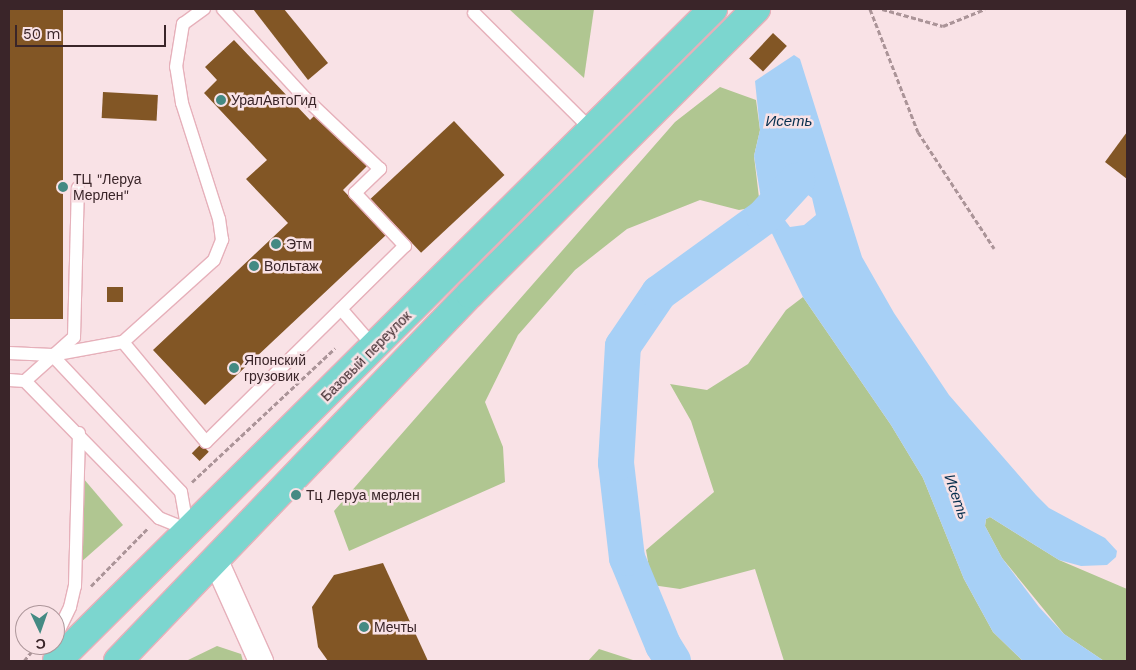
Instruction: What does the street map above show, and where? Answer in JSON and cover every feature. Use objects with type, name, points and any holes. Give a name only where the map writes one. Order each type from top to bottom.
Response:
[{"type":"main road","name":"Базовый переулок","points":[[57,661],[713,9]]},
{"type":"main road","points":[[118,661],[216,561],[470,294],[756,9]]},
{"type":"main road","points":[[188,530],[216,561]]},
{"type":"street","points":[[216,561],[261,661]]},
{"type":"lane","points":[[9,353],[52,355],[123,342],[214,260],[222,240],[219,219],[182,103],[176,67],[182,24],[204,9]]},
{"type":"lane","points":[[123,342],[206,442],[406,246],[355,193],[380,169],[305,98],[223,9]]},
{"type":"lane","points":[[474,13],[592,130]]},
{"type":"lane","points":[[25,381],[74,337],[78,188]]},
{"type":"lane","points":[[341,309],[374,347]]},
{"type":"lane","points":[[52,355],[181,492],[188,530]]},
{"type":"lane","points":[[9,380],[25,381],[79,433],[159,518],[188,530]]},
{"type":"lane","points":[[65,617],[70,607],[74,586],[79,433]]},
{"type":"path","points":[[870,9],[918,132],[994,248]]},
{"type":"path","points":[[882,9],[943,26],[986,9]]},
{"type":"path","points":[[181,492],[206,467]]},
{"type":"path","points":[[70,607],[159,518]]},
{"type":"green space","points":[[509,9],[594,9],[584,78]]},
{"type":"green space","points":[[720,87],[756,100],[760,130],[754,156],[760,206],[739,210],[700,200],[627,229],[575,270],[518,335],[485,402],[503,447],[505,482],[349,551],[334,511],[675,122]]},
{"type":"green space","points":[[803,297],[891,425],[923,478],[964,579],[993,632],[1023,661],[784,661],[755,569],[680,589],[652,585],[646,550],[714,492],[691,421],[670,384],[707,390],[748,364],[786,310]]},
{"type":"green space","points":[[83,478],[123,525],[80,563]]},
{"type":"green space","points":[[990,517],[1059,560],[1127,589],[1127,661],[1104,661],[1064,634],[1002,558],[985,526],[986,519]]},
{"type":"green space","points":[[217,646],[241,654],[243,661],[186,661]]},
{"type":"green space","points":[[599,649],[636,661],[588,661]]},
{"type":"water","name":"Исеть","points":[[794,55],[800,59],[862,257],[894,313],[949,395],[1036,495],[1049,508],[1105,538],[1117,551],[1116,557],[1107,565],[1081,566],[1059,560],[990,517],[986,519],[985,526],[1002,558],[1039,607],[1064,634],[1104,661],[1023,661],[993,632],[964,579],[923,478],[891,425],[803,297],[764,217],[754,156],[760,130],[755,81]],"holes":[[[800,189],[812,198],[816,215],[804,225],[790,227],[784,219],[784,213],[792,192]]]},
{"type":"building","points":[[9,9],[63,9],[63,319],[9,319]]},
{"type":"building","points":[[253,9],[284,9],[328,63],[308,80]]},
{"type":"building","points":[[773,33],[787,46],[763,72],[749,59]]},
{"type":"building","points":[[234,40],[310,120],[322,108],[372,161],[343,190],[386,235],[205,405],[153,350],[288,223],[246,179],[267,160],[204,93],[217,80],[205,67]]},
{"type":"building","points":[[103,92],[158,95],[157,121],[102,118]]},
{"type":"building","points":[[454,121],[504,175],[421,253],[371,199]]},
{"type":"building","points":[[1127,132],[1127,179],[1105,162]]},
{"type":"building","points":[[107,287],[123,287],[123,302],[107,302]]},
{"type":"building","points":[[201,444],[209,452],[200,461],[192,453]]},
{"type":"building","name":"Мечты","points":[[383,563],[428,661],[328,661],[318,647],[312,607],[334,575]]},
{"type":"waterway","points":[[673,661],[663,645],[627,558],[616,463],[623,346],[659,293],[764,217],[797,181]]},
{"type":"place","name":"УралАвтоГид","points":[[221,100]]},
{"type":"place","name":"ТЦ \"Леруа Мерлен\"","points":[[63,187]]},
{"type":"place","name":"Этм","points":[[276,244]]},
{"type":"place","name":"Вольтаж","points":[[254,266]]},
{"type":"place","name":"Японский грузовик","points":[[234,368]]},
{"type":"place","name":"Тц Леруа мерлен","points":[[296,495]]},
{"type":"place","name":"Мечты","points":[[364,627]]}]
